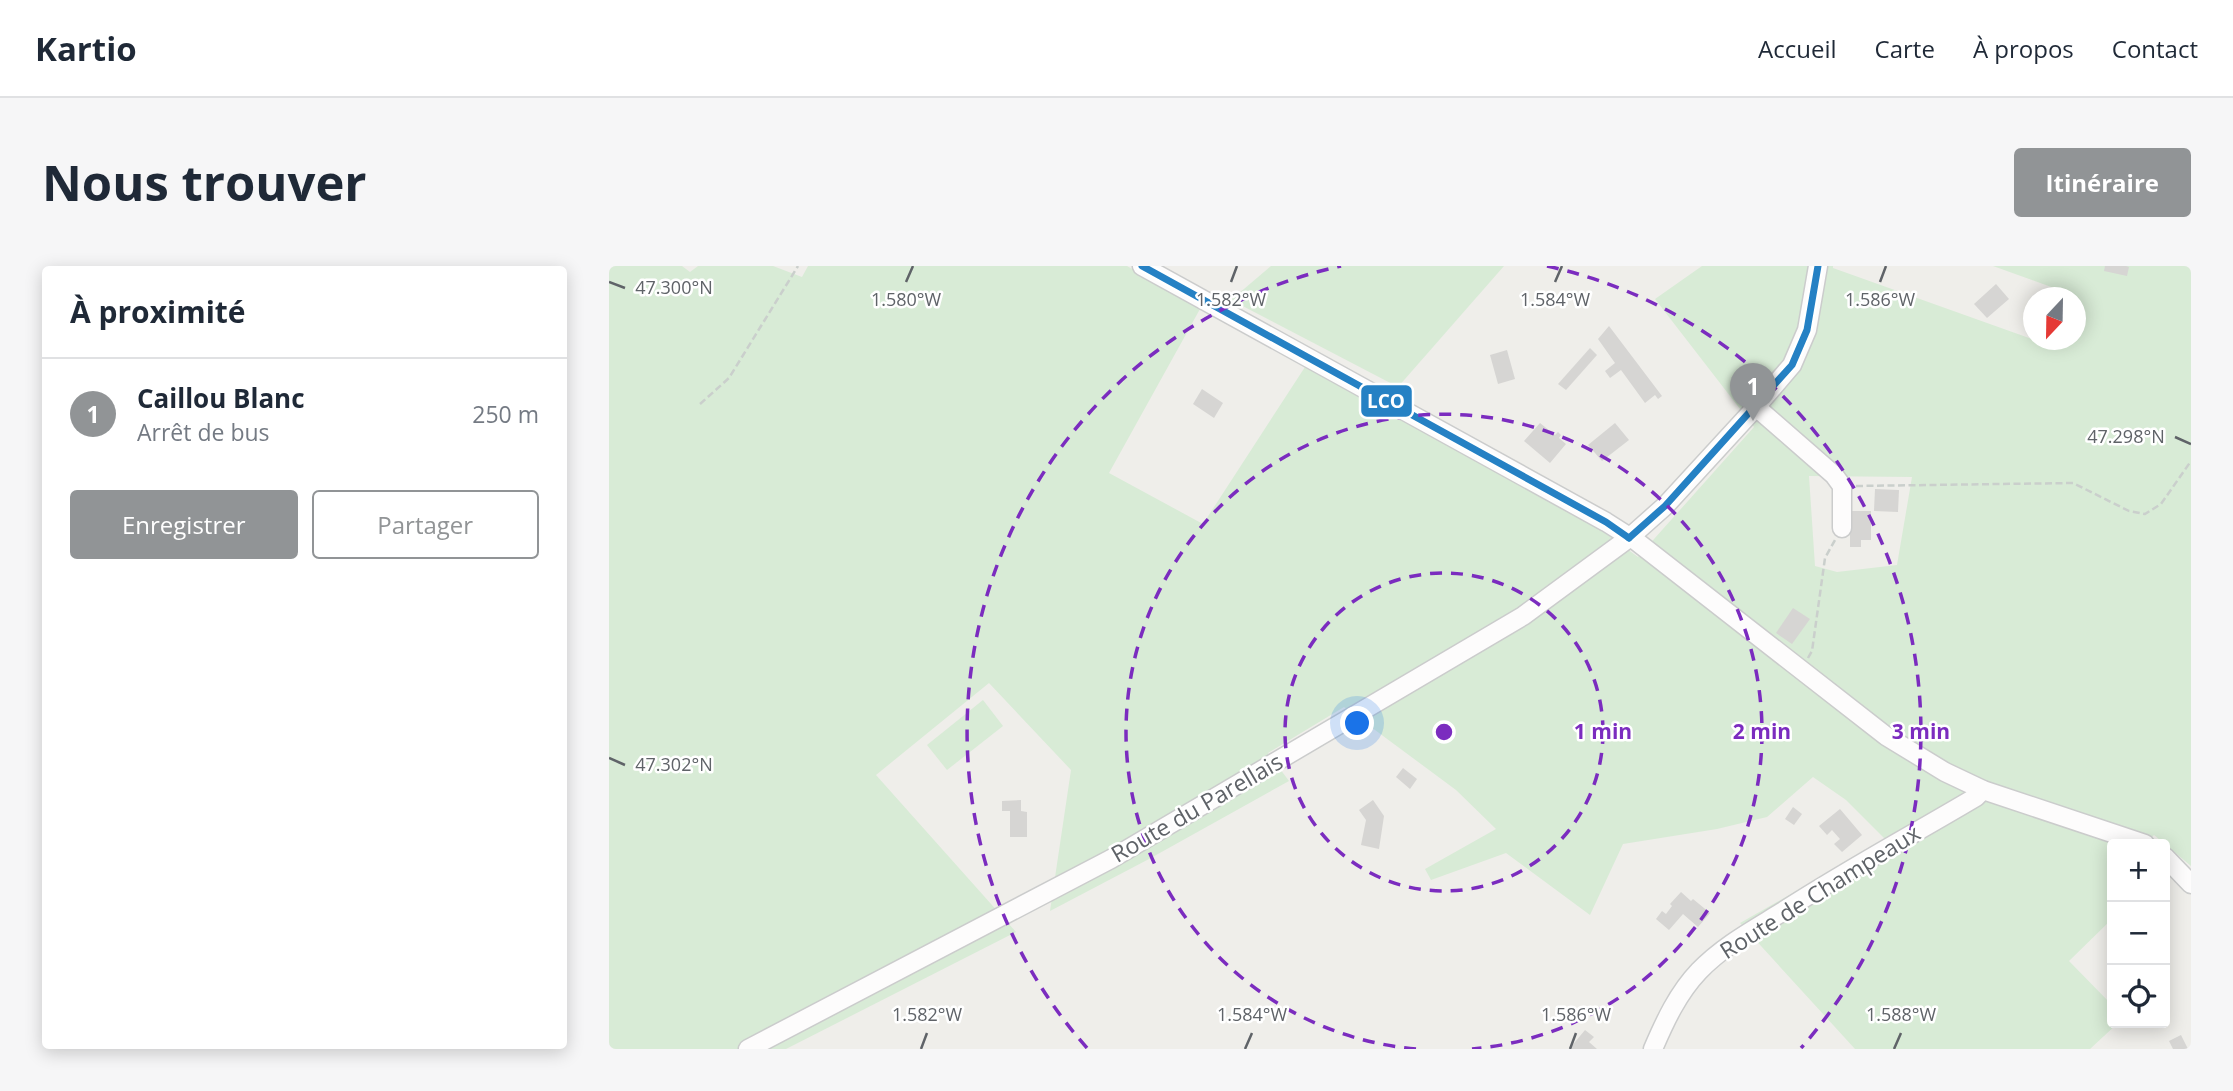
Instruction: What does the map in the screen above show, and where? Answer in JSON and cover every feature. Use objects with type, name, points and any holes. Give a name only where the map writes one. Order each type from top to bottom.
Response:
[{"type":"street","points":[[1142,266],[1583,509],[1629,538],[1896,742],[1945,772],[1983,790],[2130,839]]},
{"type":"street","name":"Route du Parellais","points":[[748,1049],[1111,859],[1523,616],[1629,538],[1665,506],[1792,365],[1807,330],[1818,266]]},
{"type":"street","points":[[1756,407],[1834,475],[1842,486],[1842,527]]},
{"type":"street","name":"Route de Champeaux","points":[[1653,1049],[1681,994],[1697,973],[1726,947],[1803,898],[1976,797],[1983,790]]},
{"type":"street","points":[[2170,862],[2191,884]]},
{"type":"path","points":[[700,404],[729,378],[798,266]]},
{"type":"path","points":[[1842,486],[2073,483],[2129,511],[2145,514],[2161,505],[2191,461]]},
{"type":"path","points":[[1803,669],[1812,650],[1825,558],[1842,527]]},
{"type":"green space","points":[[609,266],[682,266],[690,272],[698,266],[773,266],[802,277],[808,266],[1127,266],[1200,309],[1109,473],[1203,524],[1305,367],[1604,532],[1638,557],[1754,427],[1655,299],[1702,266],[1833,266],[2023,336],[2023,350],[2086,350],[2086,287],[2051,287],[1993,266],[2191,266],[2191,866],[2170,848],[2170,839],[2159,839],[2154,835],[2150,839],[2107,839],[2107,924],[2069,961],[2107,1000],[2107,1028],[2113,1028],[2090,1049],[1855,1049],[1740,923],[1886,840],[1846,800],[1813,777],[1767,817],[1717,829],[1623,844],[1590,915],[1506,853],[1431,880],[1425,869],[1496,829],[1456,790],[1344,707],[1268,753],[1289,781],[1050,911],[1071,770],[989,683],[876,775],[1016,932],[786,1049],[609,1049]],"holes":[[[1809,476],[1912,477],[1897,565],[1837,572],[1815,566]]]},
{"type":"green space","points":[[1271,266],[1504,266],[1398,387],[1231,300]]},
{"type":"green space","points":[[983,700],[1003,726],[947,770],[927,745]]},
{"type":"building","points":[[2105,266],[2129,267],[2127,276],[2104,271]]},
{"type":"building","points":[[1996,284],[2009,299],[1987,318],[1974,304]]},
{"type":"building","points":[[1609,326],[1662,396],[1658,399],[1655,395],[1645,403],[1621,370],[1610,378],[1605,371],[1615,363],[1598,339]]},
{"type":"building","points":[[1590,348],[1597,355],[1566,390],[1558,384]]},
{"type":"building","points":[[1507,350],[1515,379],[1498,384],[1490,355]]},
{"type":"building","points":[[1202,389],[1223,403],[1214,418],[1193,404]]},
{"type":"building","points":[[1540,423],[1555,435],[1558,432],[1561,435],[1559,438],[1566,444],[1550,463],[1524,441]]},
{"type":"building","points":[[1615,423],[1629,440],[1602,461],[1588,445]]},
{"type":"building","points":[[1875,489],[1899,490],[1898,512],[1874,511]]},
{"type":"building","points":[[1850,511],[1871,511],[1871,540],[1861,540],[1861,547],[1850,547]]},
{"type":"building","points":[[1793,608],[1810,619],[1792,644],[1776,633]]},
{"type":"building","points":[[1403,768],[1417,779],[1410,789],[1396,777]]},
{"type":"building","points":[[1021,800],[1021,811],[1027,812],[1027,837],[1010,837],[1010,811],[1002,811],[1002,801]]},
{"type":"building","points":[[1373,800],[1384,816],[1379,849],[1361,845],[1366,820],[1359,810]]},
{"type":"building","points":[[1793,807],[1802,814],[1794,825],[1785,819]]},
{"type":"building","points":[[1840,809],[1862,835],[1842,852],[1834,844],[1840,839],[1832,830],[1827,835],[1819,826]]},
{"type":"building","points":[[1681,892],[1710,913],[1698,927],[1683,914],[1669,930],[1656,919],[1662,911],[1666,914],[1672,906],[1670,904]]},
{"type":"building","points":[[1585,1030],[1594,1037],[1589,1042],[1597,1049],[1570,1048]]},
{"type":"building","points":[[2181,1035],[2188,1049],[2173,1049],[2169,1041]]},
{"type":"transit line","name":"LCO","points":[[1142,266],[1606,522],[1629,538]]},
{"type":"transit line","name":"LCO","points":[[1629,538],[1665,506],[1792,365],[1807,330],[1818,266]]},
{"type":"place","name":"Caillou Blanc","points":[[1753,421]]}]
